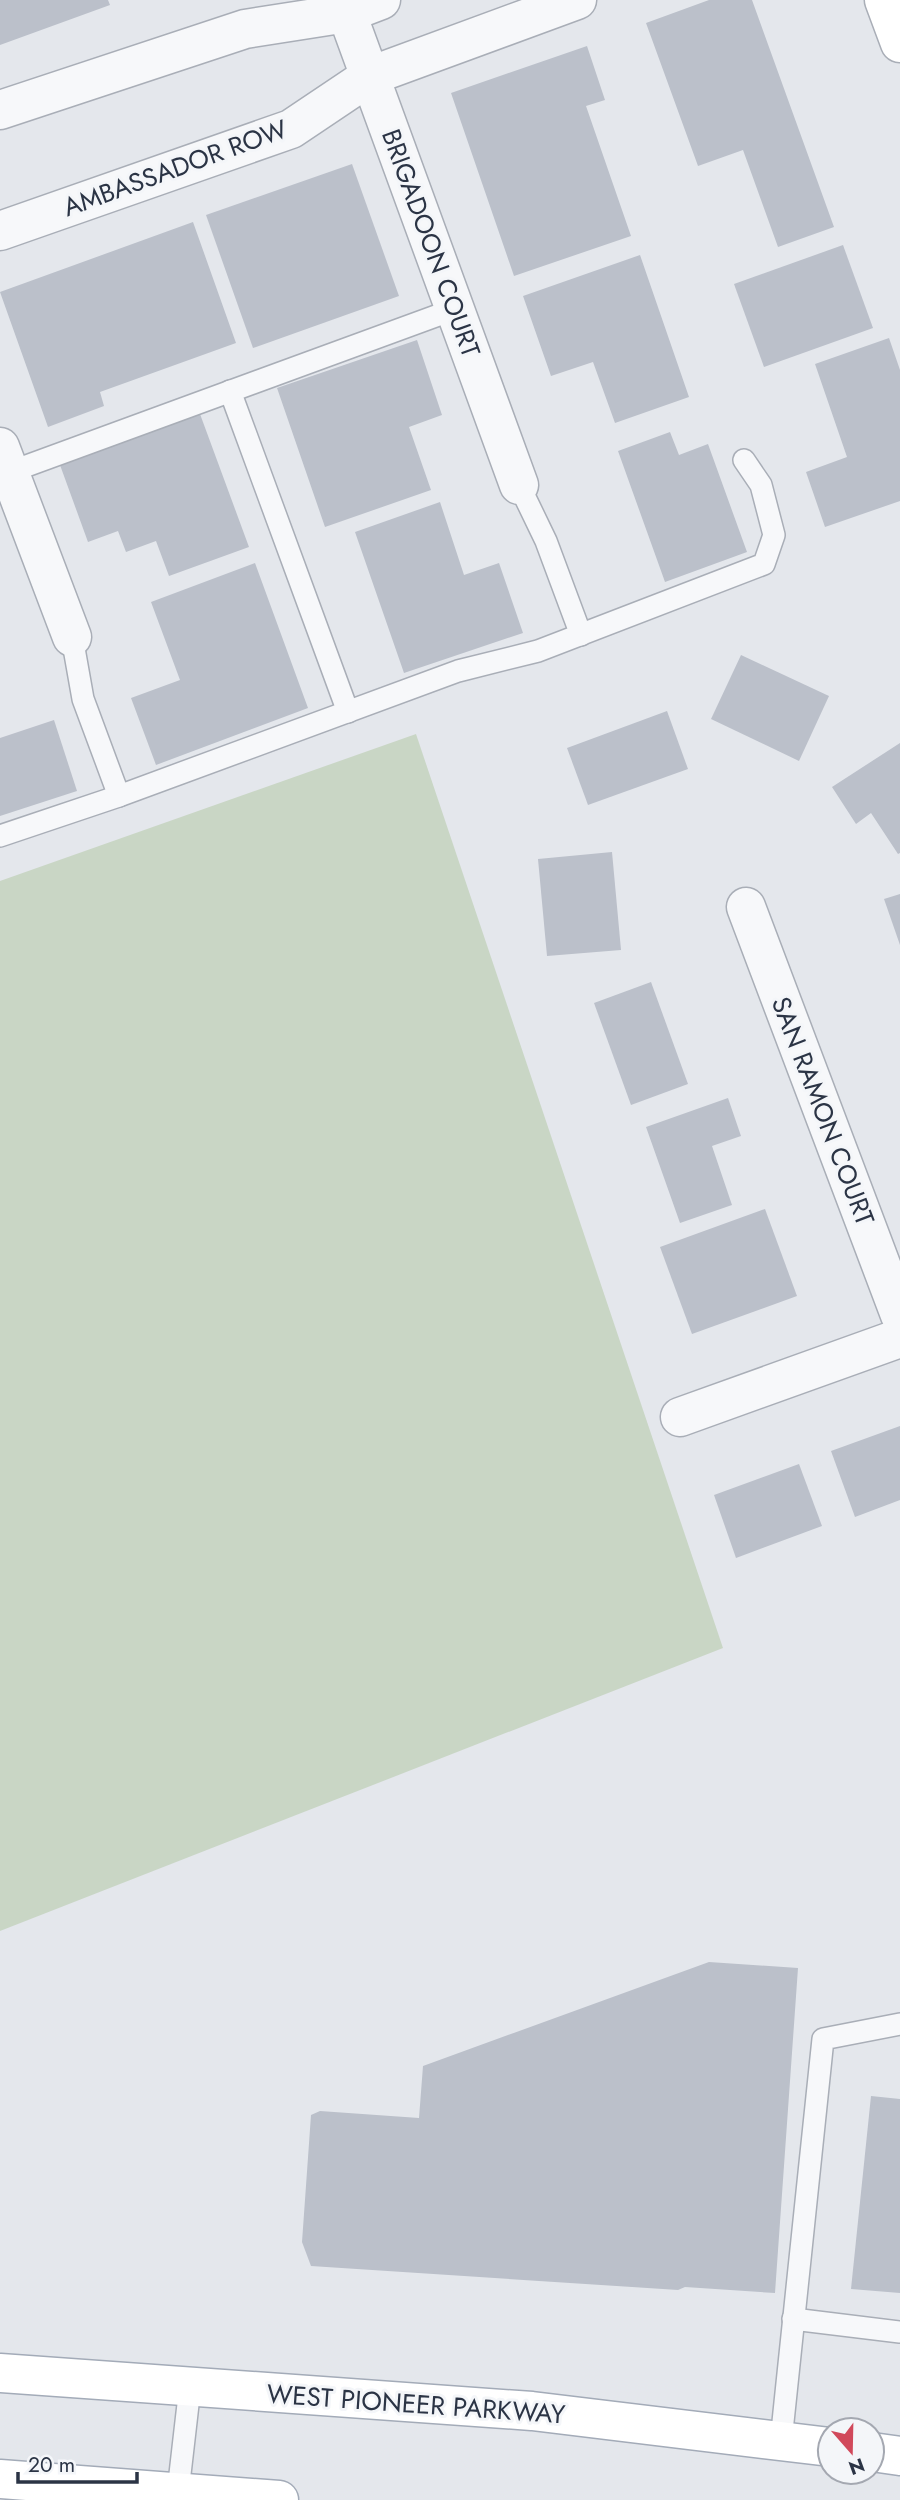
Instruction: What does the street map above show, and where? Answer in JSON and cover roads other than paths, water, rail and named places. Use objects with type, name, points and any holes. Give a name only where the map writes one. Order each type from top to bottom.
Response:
[{"type":"main road","points":[[884,0],[900,43]]},
{"type":"main road","name":"WEST PIONEER PARKWAY","points":[[0,2373],[532,2410],[816,2445]]},
{"type":"main road","points":[[0,2479],[177,2496],[279,2500]]},
{"type":"street","name":"AMBASSADOR ROW","points":[[0,231],[291,128],[370,76],[577,0]]},
{"type":"street","name":"BRIGADOON COURT","points":[[357,4],[370,76],[519,485]]},
{"type":"street","points":[[0,110],[245,29],[357,4]]},
{"type":"street","points":[[5,460],[72,637]]},
{"type":"street","name":"SAN RAMON COURT","points":[[746,907],[900,1315]]},
{"type":"street","points":[[680,1417],[900,1338]]},
{"type":"lane","points":[[5,460],[230,391],[455,309]]},
{"type":"lane","points":[[230,391],[348,712]]},
{"type":"lane","points":[[0,836],[118,796],[458,671],[538,652],[764,564],[774,535],[761,485],[744,460]]},
{"type":"lane","points":[[519,485],[546,541],[581,635]]},
{"type":"lane","points":[[72,637],[83,699],[118,796]]},
{"type":"lane","points":[[781,2441],[823,2039],[900,2024]]},
{"type":"lane","points":[[793,2319],[900,2332]]},
{"type":"lane","points":[[177,2496],[190,2387]]}]
